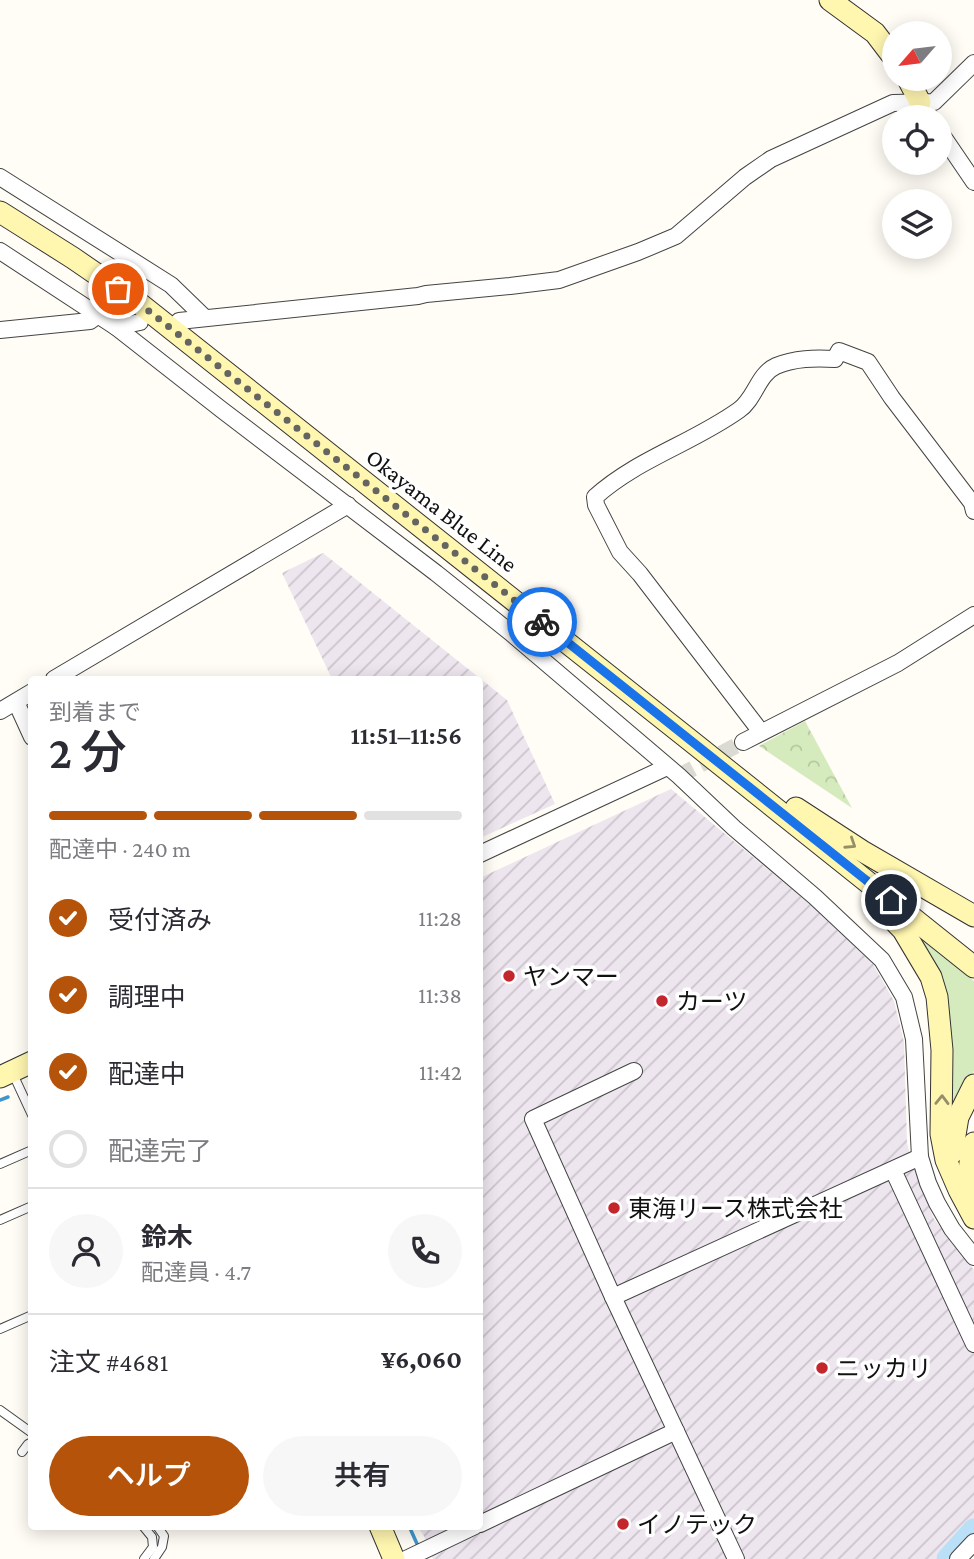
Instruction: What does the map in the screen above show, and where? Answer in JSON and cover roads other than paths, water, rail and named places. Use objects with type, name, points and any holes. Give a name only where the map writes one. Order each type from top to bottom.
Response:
[{"type":"main road","points":[[830,0],[875,33],[882,42]]},
{"type":"main road","name":"Okayama Blue Line","points":[[0,212],[140,304],[974,967]]},
{"type":"main road","points":[[691,741],[862,852],[974,916]]},
{"type":"main road","points":[[850,867],[879,906],[903,930],[931,977],[937,997],[942,1050],[941,1134],[946,1160],[966,1195]]},
{"type":"main road","points":[[6,1074],[28,1064]]},
{"type":"main road","points":[[974,1085],[958,1117],[952,1158],[974,1219]]},
{"type":"main road","points":[[966,1195],[971,1189],[970,1155],[974,1143]]},
{"type":"main road","points":[[382,1530],[394,1559]]},
{"type":"street","points":[[931,105],[974,63]]},
{"type":"street","points":[[179,321],[559,279],[676,236],[745,177],[771,159],[882,108]]},
{"type":"street","points":[[952,150],[974,182]]},
{"type":"street","points":[[0,177],[171,285],[205,318]]},
{"type":"street","points":[[0,251],[116,327],[511,633],[815,897],[882,960],[904,997],[914,1039],[920,1157],[937,1203],[952,1229],[974,1257]]},
{"type":"street","points":[[0,330],[90,321],[98,315]]},
{"type":"street","points":[[116,327],[140,322]]},
{"type":"street","points":[[761,732],[640,574],[620,552],[596,505],[595,497],[630,471],[742,408],[760,384],[765,372],[775,366],[810,358],[835,359],[839,351],[868,362],[972,503],[974,512]]},
{"type":"street","points":[[59,676],[348,505]]},
{"type":"street","points":[[743,742],[898,663],[974,615]]},
{"type":"street","points":[[0,711],[28,694]]},
{"type":"street","points":[[16,702],[28,728]]},
{"type":"street","points":[[483,853],[667,767]]},
{"type":"street","points":[[634,1071],[533,1119],[736,1559]]},
{"type":"street","points":[[613,1297],[920,1157]]},
{"type":"street","points":[[893,1170],[974,1344]]},
{"type":"street","points":[[483,1522],[676,1431]]},
{"type":"street","points":[[406,1559],[467,1530]]},
{"type":"street","points":[[958,1559],[974,1542]]},
{"type":"lane","points":[[6,1074],[28,1109]]},
{"type":"lane","points":[[0,1164],[28,1152]]},
{"type":"lane","points":[[0,1220],[28,1208]]},
{"type":"lane","points":[[0,1328],[28,1317]]},
{"type":"lane","points":[[0,1410],[28,1430]]},
{"type":"lane","points":[[22,1452],[28,1444]]},
{"type":"lane","points":[[144,1559],[153,1547],[152,1537],[146,1530]]},
{"type":"lane","points":[[154,1559],[162,1547],[164,1536],[160,1530]]},
{"type":"waterway","points":[[0,1100],[8,1097]]},
{"type":"waterway","points":[[411,1530],[418,1546]]},
{"type":"waterway","points":[[948,1559],[974,1530]]},
{"type":"tunnel","points":[[679,776],[743,742]]},
{"type":"place","name":"ヤンマー","points":[[509,976]]},
{"type":"place","name":"カーツ","points":[[662,1001]]},
{"type":"place","name":"東海リース株式会社","points":[[614,1208]]},
{"type":"place","name":"ニッカリ","points":[[822,1368]]},
{"type":"place","name":"イノテック","points":[[623,1524]]}]
